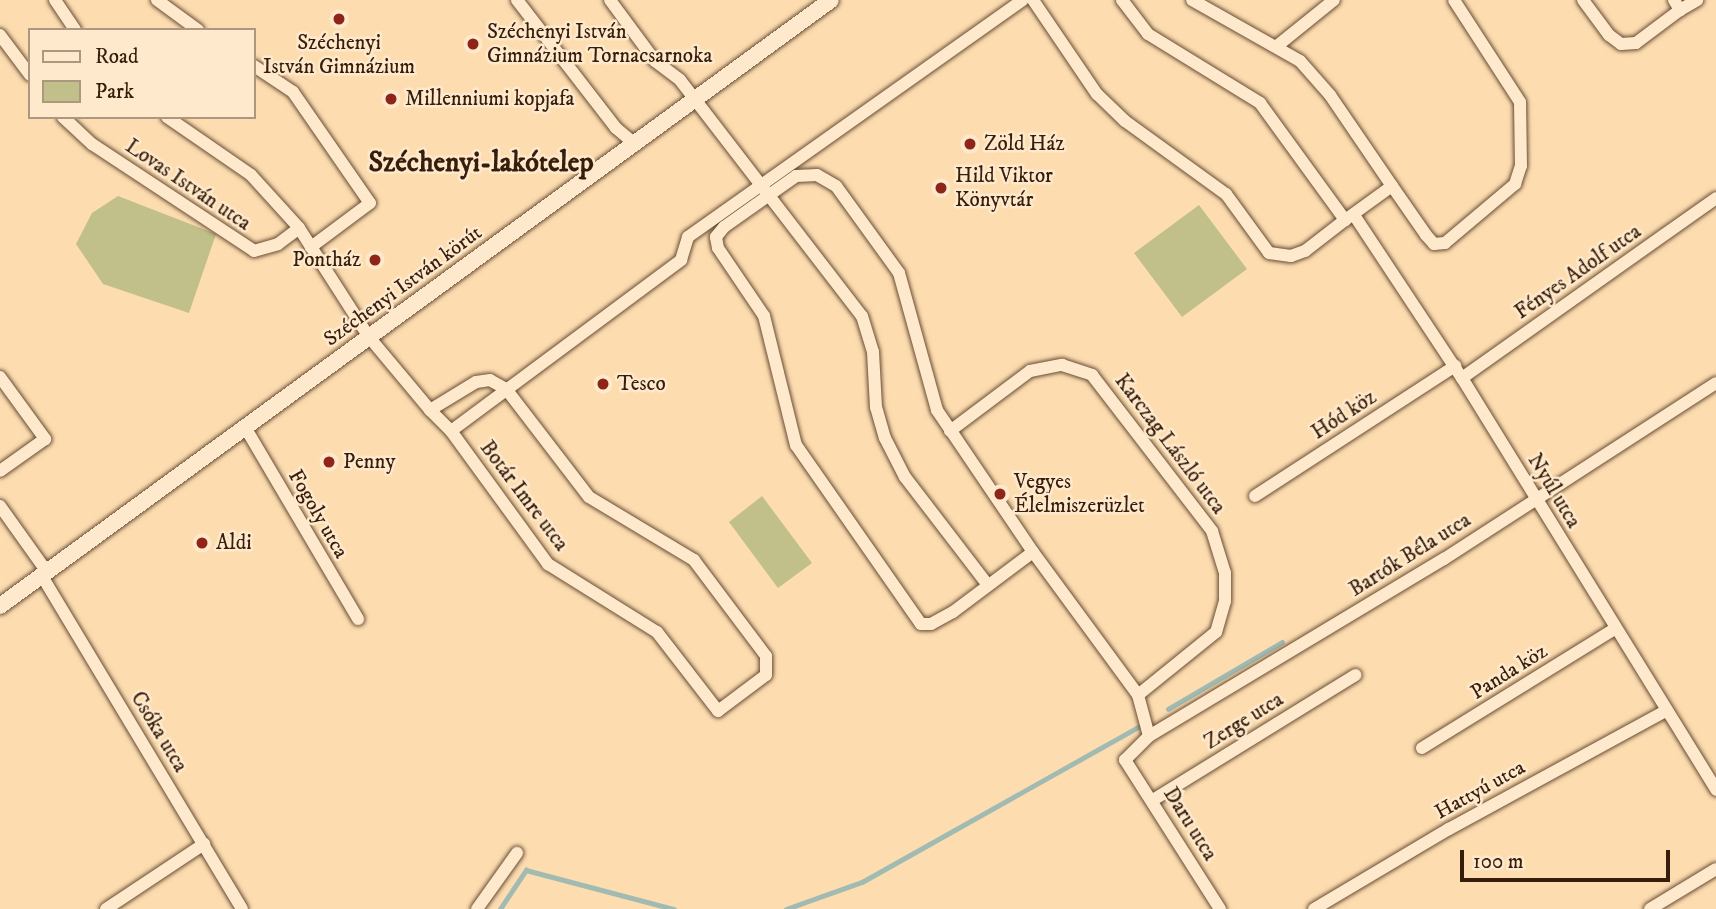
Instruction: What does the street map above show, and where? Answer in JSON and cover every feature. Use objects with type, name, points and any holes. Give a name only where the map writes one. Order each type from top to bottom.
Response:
[{"type":"street","points":[[55,0],[74,28]]},
{"type":"street","points":[[157,0],[195,28]]},
{"type":"street","points":[[517,0],[616,128],[634,143]]},
{"type":"street","points":[[610,0],[655,61],[680,80],[862,316],[873,352],[876,407],[885,438],[905,477],[987,584]]},
{"type":"street","name":"Széchenyi István körút","points":[[0,606],[831,0]]},
{"type":"street","points":[[1023,0],[765,191],[716,237],[729,266],[764,316],[796,444],[921,624],[931,624],[953,612],[1033,552]]},
{"type":"street","points":[[1033,0],[1097,94],[1125,121],[1226,194],[1269,253],[1291,256],[1305,251],[1392,186]]},
{"type":"street","name":"Nyúl utca","points":[[1122,0],[1148,34],[1260,103],[1349,217],[1455,366],[1716,790]]},
{"type":"street","points":[[1192,0],[1300,61],[1330,95],[1434,243],[1445,243],[1515,184],[1522,142],[1520,102],[1454,0]]},
{"type":"street","points":[[1277,46],[1334,0]]},
{"type":"street","points":[[1583,0],[1609,35],[1621,44],[1636,43],[1677,5],[1697,0]]},
{"type":"street","points":[[0,35],[28,72]]},
{"type":"street","points":[[256,67],[293,92],[370,203],[311,247]]},
{"type":"street","name":"Lovas István utca","points":[[64,119],[92,144],[254,251],[278,243],[299,228]]},
{"type":"street","name":"Lovas István utca","points":[[170,119],[251,175],[299,228],[369,337]]},
{"type":"street","points":[[451,431],[681,260],[688,237],[765,191],[796,176],[817,175],[836,186],[867,224],[900,273],[937,410],[1033,552],[1138,695],[1149,736]]},
{"type":"street","name":"Fényes Adolf utca","points":[[1462,377],[1716,198]]},
{"type":"street","name":"Botár Imre utca","points":[[369,337],[429,410],[451,431],[548,564],[657,632],[718,711],[766,675],[766,656],[694,560],[589,497],[506,389]]},
{"type":"street","name":"Karczag László utca","points":[[950,431],[1030,371],[1062,365],[1093,374],[1212,531],[1225,573],[1225,601],[1216,632],[1138,695]]},
{"type":"street","name":"Hód köz","points":[[1255,496],[1455,366]]},
{"type":"street","points":[[0,377],[46,439],[0,471]]},
{"type":"street","points":[[429,410],[476,382],[490,380],[506,389]]},
{"type":"street","name":"Bartók Béla utca","points":[[1125,760],[1149,736],[1536,498],[1716,383]]},
{"type":"street","name":"Fogoly utca","points":[[246,427],[358,620]]},
{"type":"street","name":"Csóka utca","points":[[0,506],[45,574],[242,909]]},
{"type":"street","name":"Panda köz","points":[[1422,748],[1615,629]]},
{"type":"street","name":"Zerge utca","points":[[1153,800],[1355,675]]},
{"type":"street","name":"Hattyú utca","points":[[1314,909],[1449,829],[1667,710]]},
{"type":"street","name":"Daru utca","points":[[1125,760],[1153,800],[1220,909]]},
{"type":"street","points":[[106,909],[204,844]]},
{"type":"street","points":[[477,909],[517,853]]},
{"type":"street","points":[[1650,909],[1716,869]]},
{"type":"green space","points":[[118,196],[216,234],[189,313],[103,284],[76,244],[92,213]]},
{"type":"green space","points":[[1199,205],[1247,269],[1182,317],[1134,253]]},
{"type":"green space","points":[[762,496],[812,563],[778,588],[729,522]]},
{"type":"waterway","points":[[1168,709],[1282,642]]},
{"type":"waterway","points":[[786,909],[862,882],[1143,724]]},
{"type":"waterway","points":[[500,909],[526,870],[674,909]]},
{"type":"place","name":"Széchenyi István Gimnázium","points":[[339,19]]},
{"type":"place","name":"Széchenyi István Gimnázium Tornacsarnoka","points":[[473,44]]},
{"type":"place","name":"Millenniumi kopjafa","points":[[391,99]]},
{"type":"place","name":"Zöld Ház","points":[[970,144]]},
{"type":"place","name":"Hild Viktor Könyvtár","points":[[941,188]]},
{"type":"place","name":"Pontház","points":[[375,260]]},
{"type":"place","name":"Tesco","points":[[603,384]]},
{"type":"place","name":"Penny","points":[[329,462]]},
{"type":"place","name":"Vegyes Élelmiszerüzlet","points":[[1000,494]]},
{"type":"place","name":"Aldi","points":[[202,543]]},
{"type":"district","name":"Széchenyi-lakótelep","points":[[481,163]]}]
